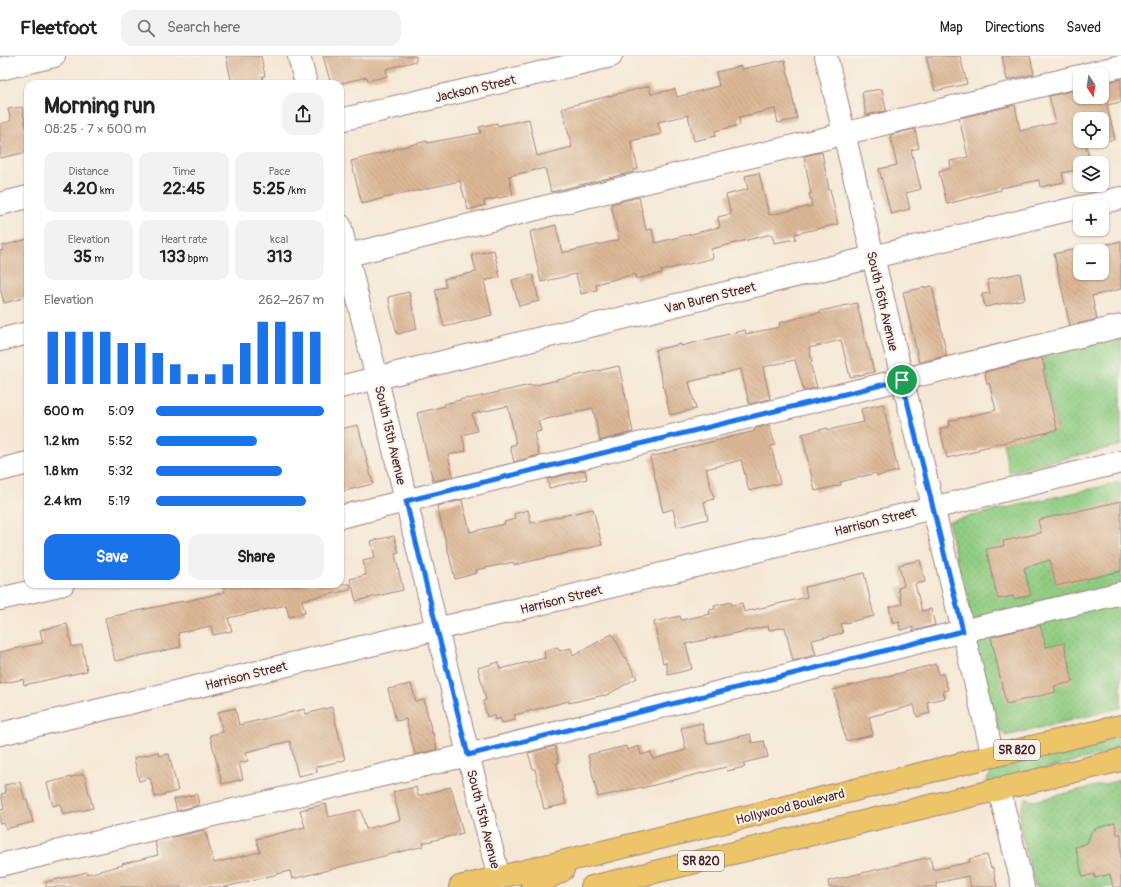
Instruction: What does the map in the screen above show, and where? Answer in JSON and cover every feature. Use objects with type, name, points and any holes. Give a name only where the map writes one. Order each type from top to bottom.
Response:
[{"type":"main road","name":"Hollywood Boulevard","points":[[460,887],[493,882],[595,854],[1121,726]]},
{"type":"main road","points":[[957,800],[975,785],[986,771],[993,756]]},
{"type":"main road","name":"SR 820","points":[[592,887],[1121,760]]},
{"type":"main road","points":[[532,887],[595,854]]},
{"type":"street","points":[[0,69],[54,56]]},
{"type":"street","points":[[299,56],[305,80]]},
{"type":"street","name":"Jackson Street","points":[[344,119],[611,56]]},
{"type":"street","name":"South 16th Avenue","points":[[826,56],[902,380],[993,756]]},
{"type":"street","points":[[1109,69],[1121,66]]},
{"type":"street","points":[[344,256],[1073,78]]},
{"type":"street","points":[[0,204],[24,198]]},
{"type":"street","name":"Van Buren Street","points":[[1109,201],[1121,198]]},
{"type":"street","name":"Van Buren Street","points":[[344,386],[1073,209]]},
{"type":"street","name":"South 15th Avenue","points":[[344,256],[377,378],[468,755],[493,882]]},
{"type":"street","points":[[344,516],[1121,326]]},
{"type":"street","points":[[0,340],[24,334]]},
{"type":"street","name":"Harrison Street","points":[[0,734],[1121,462]]},
{"type":"street","points":[[0,470],[24,464]]},
{"type":"street","points":[[0,599],[45,588]]},
{"type":"street","points":[[0,865],[468,755],[1121,593]]},
{"type":"street","points":[[1000,789],[1023,887]]},
{"type":"green space","points":[[1121,335],[1121,445],[1009,472],[1003,443],[1057,430],[1045,378],[1042,355]]},
{"type":"green space","points":[[1121,482],[1121,708],[1006,736],[995,726],[950,532],[949,521]]},
{"type":"green space","points":[[1121,737],[1121,750],[984,784],[994,769]]},
{"type":"green space","points":[[1121,780],[1121,887],[1035,887],[1019,824],[1020,811],[1026,798],[1034,801]]},
{"type":"building","points":[[226,56],[261,56],[265,76],[262,76],[263,80],[231,80]]},
{"type":"building","points":[[323,56],[416,56],[416,61],[386,69],[387,76],[368,81],[367,77],[344,83],[344,80],[330,80]]},
{"type":"building","points":[[926,56],[960,56],[967,84],[935,91]]},
{"type":"building","points":[[1002,56],[1030,56],[1034,74],[1007,80]]},
{"type":"building","points":[[785,60],[797,119],[778,123],[775,109],[739,117],[740,125],[715,131],[716,136],[694,141],[688,115],[658,122],[661,134],[631,141],[638,169],[633,170],[633,172],[551,192],[545,168],[509,176],[513,195],[484,201],[485,205],[468,210],[460,181],[362,204],[351,161],[427,141],[427,143],[481,133],[479,127],[497,123],[497,126],[529,119],[537,156],[572,147],[562,108],[649,86],[651,94],[675,89],[677,97],[719,86],[716,72],[741,66],[742,69]]},
{"type":"building","points":[[1121,79],[1121,102],[1107,105],[1109,112],[1073,112],[1073,148],[1087,148],[1088,156],[1073,156],[1073,171],[1062,173],[1064,182],[1040,187],[1039,180],[1001,188],[1001,190],[947,204],[939,172],[951,168],[950,161],[968,157],[959,118],[1015,105],[1020,131],[1056,123],[1049,96],[1073,91],[1073,104],[1109,104],[1109,82]]},
{"type":"building","points":[[882,89],[886,111],[866,115],[862,92]]},
{"type":"building","points":[[22,107],[24,117],[24,153],[0,158],[0,124],[11,121],[8,109]]},
{"type":"building","points":[[1109,114],[1115,139],[1109,140]]},
{"type":"building","points":[[915,129],[919,148],[911,150],[921,189],[906,193],[910,209],[891,214],[879,169],[897,165],[890,135]]},
{"type":"building","points":[[822,152],[829,190],[830,189],[838,224],[795,234],[796,239],[774,243],[772,234],[711,249],[713,258],[636,279],[635,274],[596,284],[597,290],[581,294],[576,274],[541,282],[530,232],[556,225],[562,253],[619,240],[611,204],[639,197],[646,230],[652,229],[655,243],[720,227],[718,217],[731,214],[726,195],[748,189],[745,176],[759,173],[769,215],[812,206],[804,156]]},
{"type":"building","points":[[24,240],[24,298],[4,303],[0,288],[0,251],[3,250],[2,246]]},
{"type":"building","points":[[1121,241],[1121,289],[1092,296],[1097,319],[1070,326],[1054,254],[1073,249],[1073,280],[1109,280],[1109,244]]},
{"type":"building","points":[[494,250],[500,277],[484,281],[492,315],[444,327],[435,289],[446,287],[444,279],[476,272],[472,255]]},
{"type":"building","points":[[1020,273],[1025,299],[985,307],[982,294],[990,293],[987,280]]},
{"type":"building","points":[[533,275],[539,301],[519,306],[512,280]]},
{"type":"building","points":[[932,286],[947,356],[919,362],[903,292]]},
{"type":"building","points":[[409,292],[417,329],[397,334],[388,297]]},
{"type":"building","points":[[857,303],[874,372],[850,377],[841,340],[809,348],[812,362],[810,363],[817,387],[804,391],[795,360],[763,367],[770,399],[749,404],[741,369],[689,382],[696,409],[670,415],[655,350],[681,344],[681,346],[745,330],[746,334],[780,327],[779,323],[821,312],[820,311]]},
{"type":"building","points":[[1042,358],[1045,370],[1043,370],[1057,430],[947,458],[940,429],[950,426],[949,421],[996,410],[989,383],[987,384],[985,372]]},
{"type":"building","points":[[619,366],[633,432],[600,441],[593,408],[538,421],[541,431],[534,433],[539,455],[514,462],[510,446],[516,444],[508,406],[472,414],[477,431],[462,435],[466,451],[448,455],[453,477],[433,481],[417,413],[468,398],[531,386]]},
{"type":"building","points":[[883,404],[898,471],[877,476],[876,473],[840,482],[841,485],[815,491],[802,434],[864,422],[861,409]]},
{"type":"building","points":[[358,425],[373,484],[344,491],[344,428]]},
{"type":"building","points":[[769,425],[775,445],[771,446],[780,483],[749,491],[741,460],[706,469],[714,499],[704,502],[708,519],[677,527],[673,509],[663,512],[650,457],[755,431],[754,429]]},
{"type":"building","points":[[585,470],[587,479],[549,488],[547,479]]},
{"type":"building","points":[[462,500],[470,532],[505,524],[504,522],[515,519],[514,514],[528,510],[531,523],[593,509],[602,545],[514,565],[514,562],[476,570],[477,573],[455,579],[437,506]]},
{"type":"building","points":[[1121,501],[1121,571],[1056,586],[1050,560],[1024,568],[1031,595],[1014,599],[1013,596],[998,599],[986,549],[1004,546],[1003,541],[1041,533],[1038,520]]},
{"type":"building","points":[[394,536],[399,553],[395,554],[403,590],[356,601],[350,579],[366,575],[363,561],[375,558],[371,541]]},
{"type":"building","points":[[920,560],[925,582],[915,584],[922,611],[931,609],[935,625],[913,631],[913,627],[900,630],[899,622],[893,624],[889,607],[902,604],[898,588],[904,586],[899,565]]},
{"type":"building","points":[[864,573],[874,616],[841,624],[843,633],[812,640],[816,655],[793,661],[785,627],[769,630],[768,626],[686,644],[692,669],[668,675],[666,662],[663,663],[654,622],[680,616],[681,620],[710,614],[709,610],[715,609],[714,606],[731,602],[732,605],[742,603],[744,612],[807,597],[805,587]]},
{"type":"building","points":[[344,584],[350,584],[350,590],[302,600],[305,613],[289,617],[286,605],[228,618],[232,631],[213,635],[211,626],[178,633],[181,647],[115,661],[105,618],[225,592],[224,588],[344,588]]},
{"type":"building","points":[[67,624],[72,647],[82,645],[87,671],[24,685],[23,679],[0,684],[0,652],[43,643],[40,630]]},
{"type":"building","points":[[1040,625],[1046,647],[1064,643],[1073,682],[1054,686],[1056,692],[1006,704],[991,637]]},
{"type":"building","points":[[612,634],[637,678],[605,696],[569,703],[569,701],[514,715],[516,720],[502,723],[500,718],[495,720],[494,715],[487,717],[483,701],[486,700],[478,668],[499,662],[500,669],[545,658],[544,651],[558,647],[559,651],[571,648],[573,656]]},
{"type":"building","points":[[936,664],[939,675],[943,673],[948,690],[943,691],[945,698],[927,702],[930,713],[917,717],[914,705],[869,717],[873,735],[846,741],[833,690]]},
{"type":"building","points":[[411,684],[416,702],[424,700],[437,749],[415,755],[406,719],[396,721],[388,689]]},
{"type":"building","points":[[332,707],[345,760],[316,767],[317,772],[298,776],[290,741],[246,752],[248,761],[239,763],[243,779],[222,784],[210,735],[223,732],[218,712],[235,708],[239,725],[305,709],[306,714]]},
{"type":"building","points":[[702,723],[707,744],[750,734],[752,743],[764,741],[768,757],[743,763],[745,767],[727,771],[726,767],[642,788],[598,797],[588,755],[626,746],[627,750],[639,746],[641,755],[651,752],[653,759],[686,750],[681,728]]},
{"type":"building","points":[[555,746],[559,763],[556,763],[566,804],[544,809],[535,769],[533,769],[528,753]]},
{"type":"building","points":[[158,752],[159,756],[169,754],[178,791],[155,797],[150,778],[139,781],[134,758]]},
{"type":"building","points":[[84,774],[93,808],[63,815],[60,804],[53,806],[47,783]]},
{"type":"building","points":[[20,782],[33,822],[6,829],[4,823],[0,824],[0,810],[4,809],[1,794],[6,793],[4,785]]},
{"type":"building","points":[[416,787],[418,796],[451,787],[463,833],[423,843],[424,846],[292,879],[290,871],[225,887],[46,887],[46,882],[87,872],[88,874],[158,855],[155,841],[205,830],[214,863],[260,852],[256,839],[305,827],[300,810],[326,804],[329,817],[361,810],[366,829],[400,820],[393,792]]},
{"type":"building","points":[[197,794],[199,805],[177,811],[174,799]]},
{"type":"building","points":[[1115,823],[1117,834],[1121,834],[1121,887],[1113,887],[1110,874],[1095,878],[1094,874],[1083,877],[1075,847],[1087,843],[1091,832],[1097,828]]},
{"type":"building","points":[[987,855],[991,868],[993,868],[997,887],[971,887],[968,876],[936,883],[937,887],[829,887],[828,881],[930,857],[933,870],[970,862],[969,859]]},
{"type":"route","points":[[902,380],[963,631],[468,755],[406,501],[902,380]]}]
